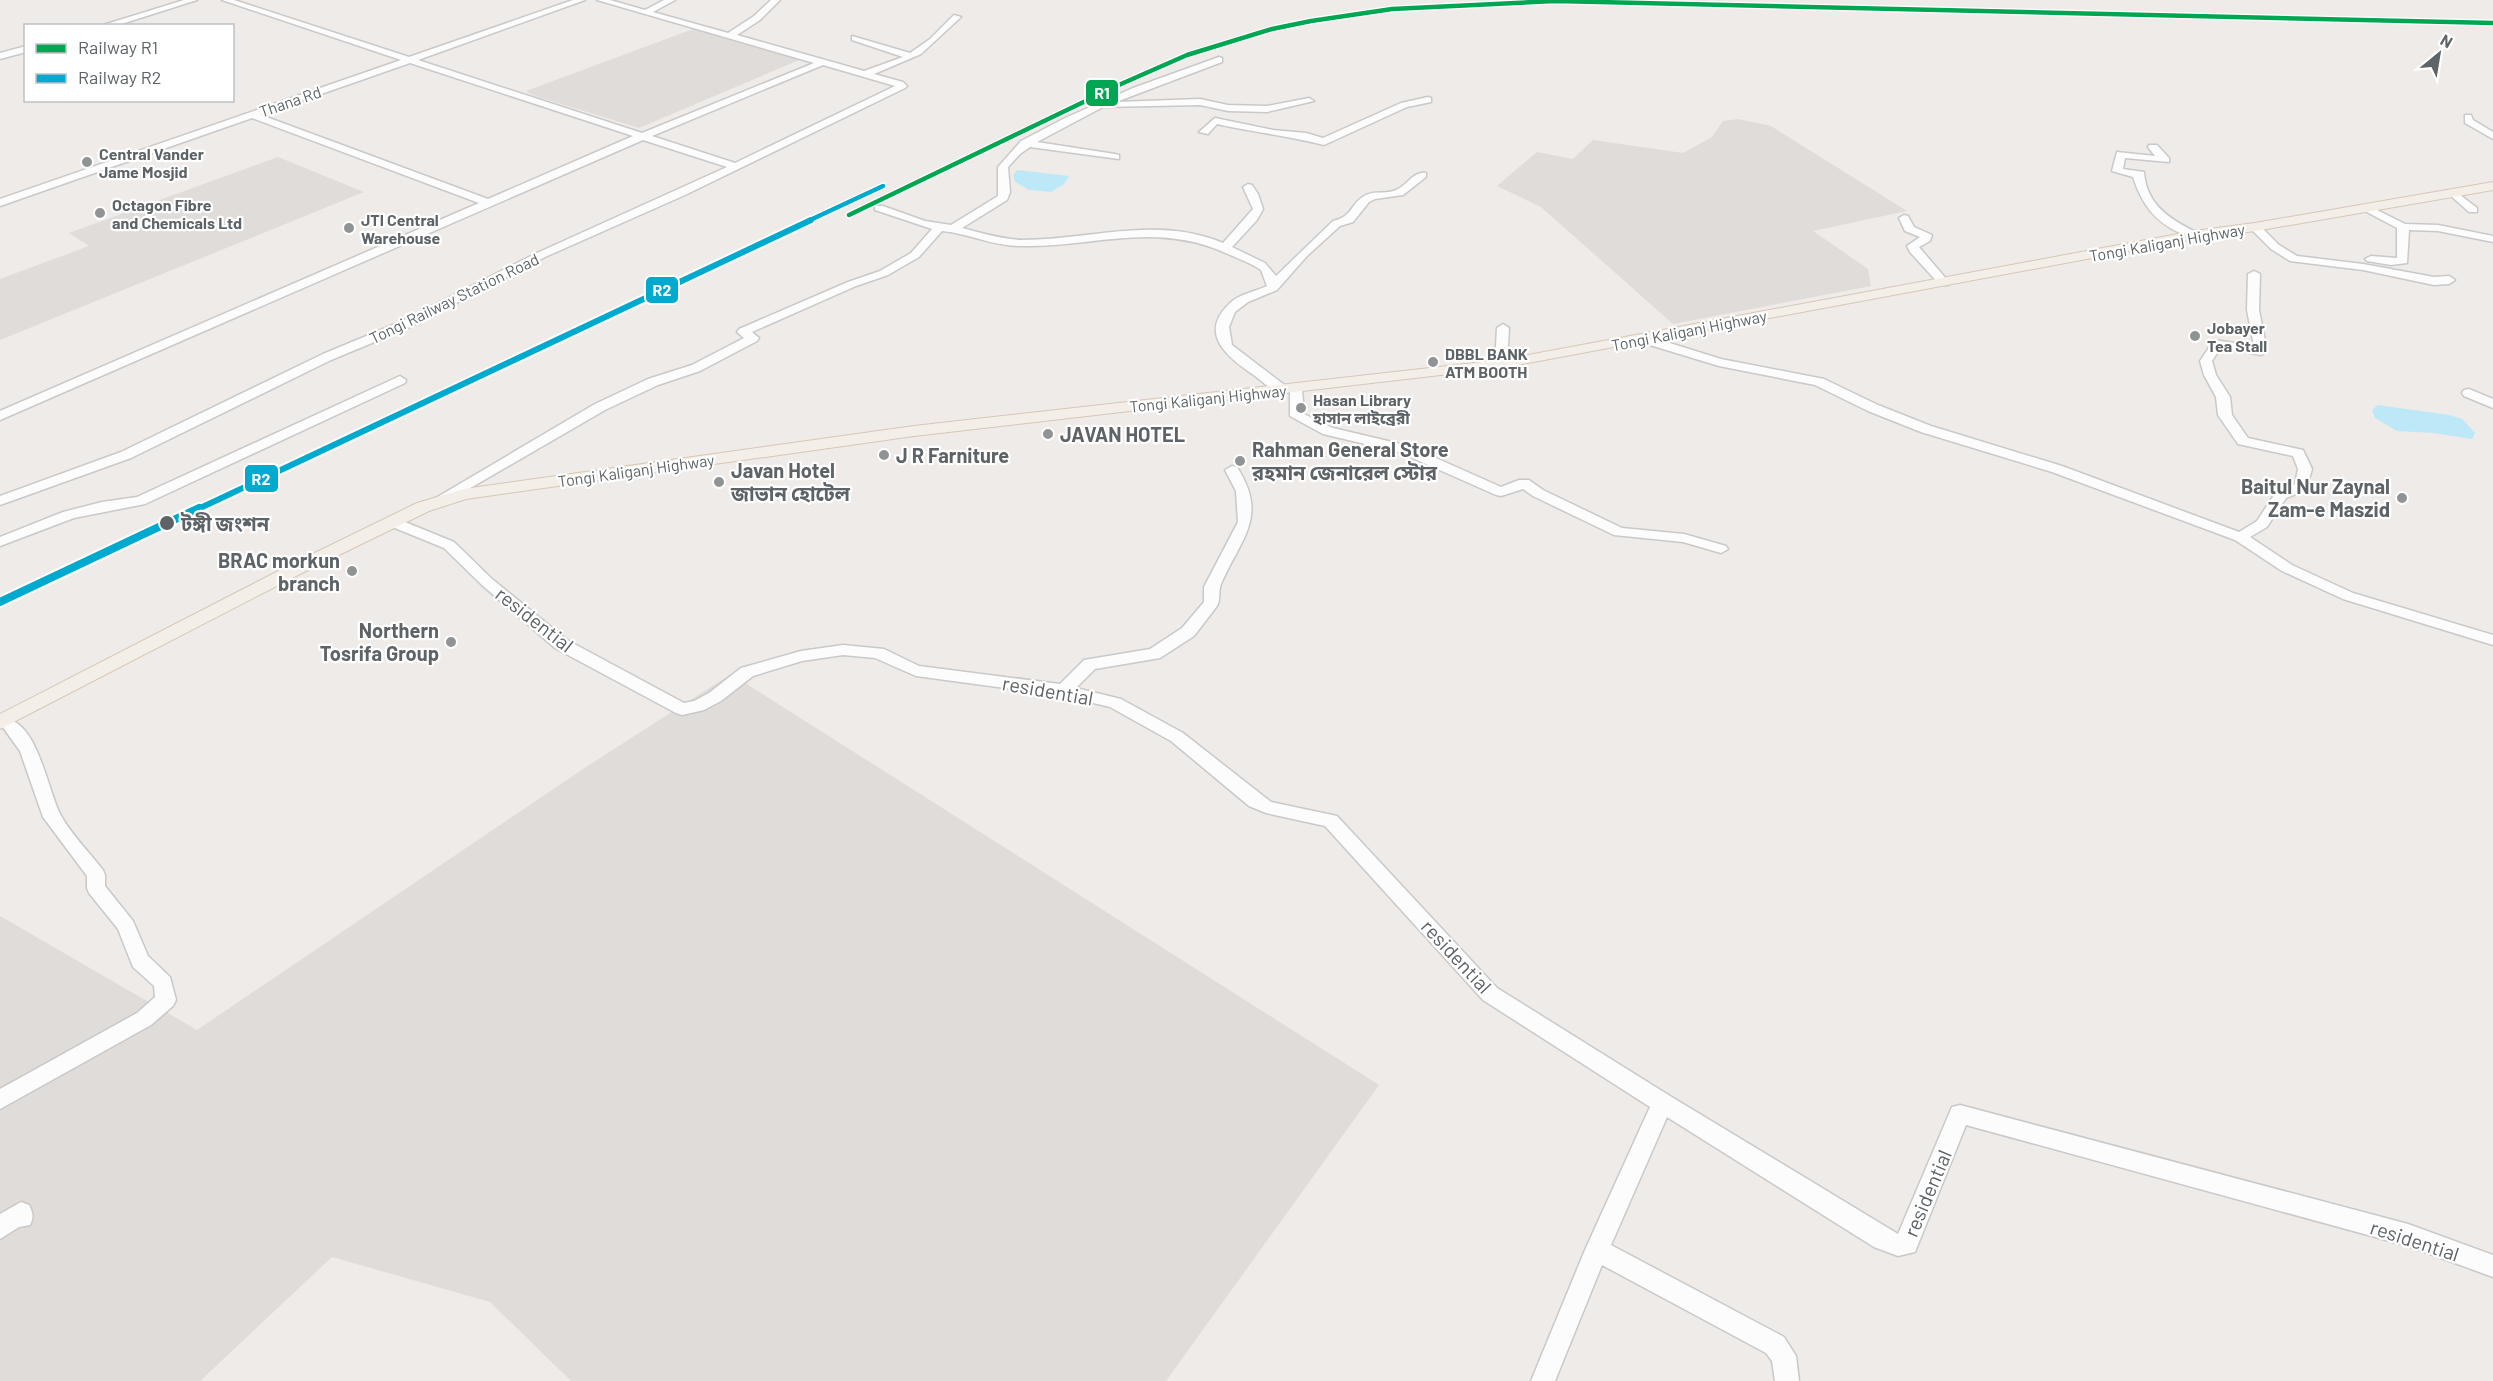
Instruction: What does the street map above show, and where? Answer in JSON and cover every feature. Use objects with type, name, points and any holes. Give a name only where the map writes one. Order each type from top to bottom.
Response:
[{"type":"main road","name":"Tongi Kaliganj Highway","points":[[2,722],[292,571],[436,502],[464,494],[914,431],[1501,364],[2194,235],[2255,227],[2493,186]]},
{"type":"main road","points":[[2,722],[201,628],[292,571]]},
{"type":"street","points":[[111,24],[193,0]]},
{"type":"street","points":[[226,0],[734,166]]},
{"type":"street","name":"Thana Rd","points":[[0,203],[581,0]]},
{"type":"street","points":[[601,0],[863,74],[909,56],[932,42],[957,17]]},
{"type":"street","points":[[647,12],[671,0]]},
{"type":"street","points":[[730,36],[757,18],[776,0]]},
{"type":"street","points":[[855,38],[909,56]]},
{"type":"street","points":[[0,56],[24,50]]},
{"type":"street","points":[[953,229],[1003,198],[1005,164],[1025,143],[1150,84],[1220,60]]},
{"type":"street","points":[[0,416],[643,136],[821,63]]},
{"type":"street","name":"Tongi Railway Station Road","points":[[0,501],[126,455],[327,357],[404,325],[541,255],[681,193],[902,86],[863,74]]},
{"type":"street","points":[[1204,132],[1215,121],[1273,133],[1306,136],[1324,142],[1404,105],[1428,100]]},
{"type":"street","points":[[1102,105],[1133,106],[1200,102],[1228,108],[1268,109],[1309,101]]},
{"type":"street","points":[[252,115],[488,203]]},
{"type":"street","points":[[2468,117],[2468,121],[2493,136]]},
{"type":"street","points":[[1025,143],[1115,157]]},
{"type":"street","points":[[2153,147],[2165,160],[2121,154],[2118,171],[2139,175],[2154,213],[2194,235]]},
{"type":"street","points":[[1422,175],[1399,194],[1370,197],[1364,201],[1358,213],[1343,223],[1337,223],[1284,273],[1273,288],[1233,306],[1222,329],[1228,349],[1289,389],[1297,416],[1316,427],[1404,448],[1501,492],[1524,483],[1538,493],[1619,532],[1684,538],[1721,549]]},
{"type":"street","points":[[1226,247],[1253,218],[1258,208],[1248,187]]},
{"type":"street","points":[[2455,194],[2473,210]]},
{"type":"street","points":[[879,208],[939,228],[953,229],[998,242],[1078,241],[1113,235],[1161,232],[1196,237],[1226,247],[1262,264],[1272,277],[1273,288]]},
{"type":"street","points":[[2367,208],[2403,227],[2438,228],[2493,239]]},
{"type":"street","points":[[1904,218],[1909,230],[1926,235],[1923,242],[1913,246],[1944,283]]},
{"type":"street","points":[[2255,227],[2275,247],[2294,259],[2363,267],[2434,281],[2449,280]]},
{"type":"street","points":[[2363,267],[2360,257],[2391,262],[2403,261],[2403,227]]},
{"type":"street","points":[[436,502],[600,407],[653,382],[696,368],[753,338],[743,332],[867,278],[884,273],[915,255],[939,228]]},
{"type":"street","points":[[2240,537],[2262,524],[2281,495],[2301,487],[2305,476],[2305,462],[2298,453],[2243,441],[2225,415],[2223,396],[2210,375],[2206,361],[2218,343],[2260,351],[2253,310],[2254,274]]},
{"type":"street","points":[[1501,364],[1503,328]]},
{"type":"street","points":[[1644,339],[1719,362],[1819,382],[1873,408],[1926,429],[2057,469],[2240,537],[2287,568],[2348,596],[2493,640]]},
{"type":"street","points":[[0,542],[62,516],[104,504],[140,501],[400,380]]},
{"type":"street","points":[[2469,393],[2493,404]]},
{"type":"street","points":[[1064,690],[1090,664],[1154,654],[1188,632],[1212,603],[1212,587],[1245,522],[1243,491],[1232,470]]},
{"type":"street","name":"residential","points":[[395,523],[449,545],[487,582],[561,644],[682,709],[698,706],[715,697],[747,672],[801,656],[843,650],[878,653],[916,671],[1064,690],[1115,703],[1178,737],[1255,801],[1266,807],[1331,821],[1490,994],[1882,1239],[1898,1245],[1907,1244],[1960,1114],[2408,1235],[2493,1266]]},
{"type":"street","points":[[0,1100],[144,1019],[166,1000],[163,983],[140,961],[126,926],[96,888],[96,875],[52,817],[28,749],[2,722]]},
{"type":"street","points":[[1543,1381],[1597,1250],[1662,1103]]},
{"type":"street","points":[[0,1228],[21,1212],[22,1218]]},
{"type":"street","points":[[1597,1250],[1775,1345],[1784,1356],[1787,1381]]},
{"type":"shaded area","points":[[696,28],[804,58],[639,128],[532,95],[526,91]]},
{"type":"shaded area","points":[[1738,119],[1771,126],[1907,211],[1813,231],[1868,269],[1871,286],[1673,324],[1541,207],[1497,186],[1537,152],[1573,159],[1593,140],[1683,153],[1712,137],[1723,121]]},
{"type":"shaded area","name":"Octagon Fibre and Chemicals Ltd","points":[[278,157],[364,192],[0,340],[0,279],[89,246],[69,233]]},
{"type":"shaded area","points":[[731,674],[1379,1085],[1166,1381],[571,1381],[490,1302],[332,1257],[200,1381],[0,1381],[0,916],[197,1030],[583,769]]},
{"type":"water","points":[[1017,170],[1069,176],[1064,184],[1051,192],[1029,190],[1015,182],[1013,175]]},
{"type":"water","points":[[2378,405],[2449,415],[2462,419],[2475,433],[2472,439],[2434,433],[2397,431],[2375,418],[2372,410]]},
{"type":"rail line","name":"R1","points":[[849,215],[1121,84],[1187,55],[1272,29],[1392,9],[1473,3],[1555,1],[2493,23]]},
{"type":"rail line","name":"R2","points":[[0,602],[883,186]]},
{"type":"place","name":"Central Vander Jame Mosjid","points":[[87,162]]},
{"type":"place","name":"Octagon Fibre and Chemicals Ltd","points":[[100,213]]},
{"type":"place","name":"JTI Central Warehouse","points":[[349,228]]},
{"type":"place","name":"Jobayer Tea Stall","points":[[2195,336]]},
{"type":"place","name":"DBBL BANK ATM BOOTH","points":[[1433,362]]},
{"type":"place","name":"Hasan Library হাসান লাইব্রেরী","points":[[1301,408]]},
{"type":"place","name":"JAVAN HOTEL","points":[[1048,434]]},
{"type":"place","name":"J R Farniture","points":[[884,455]]},
{"type":"place","name":"Rahman General Store রহমান জেনারেল স্টোর","points":[[1240,461]]},
{"type":"place","name":"Javan Hotel জাভান হোটেল","points":[[719,482]]},
{"type":"place","name":"Baitul Nur Zaynal Zam-e Maszid","points":[[2402,498]]},
{"type":"place","name":"টঙ্গী জংশন","points":[[167,523]]},
{"type":"place","name":"BRAC morkun branch","points":[[352,571]]},
{"type":"place","name":"Northern Tosrifa Group","points":[[451,642]]}]
